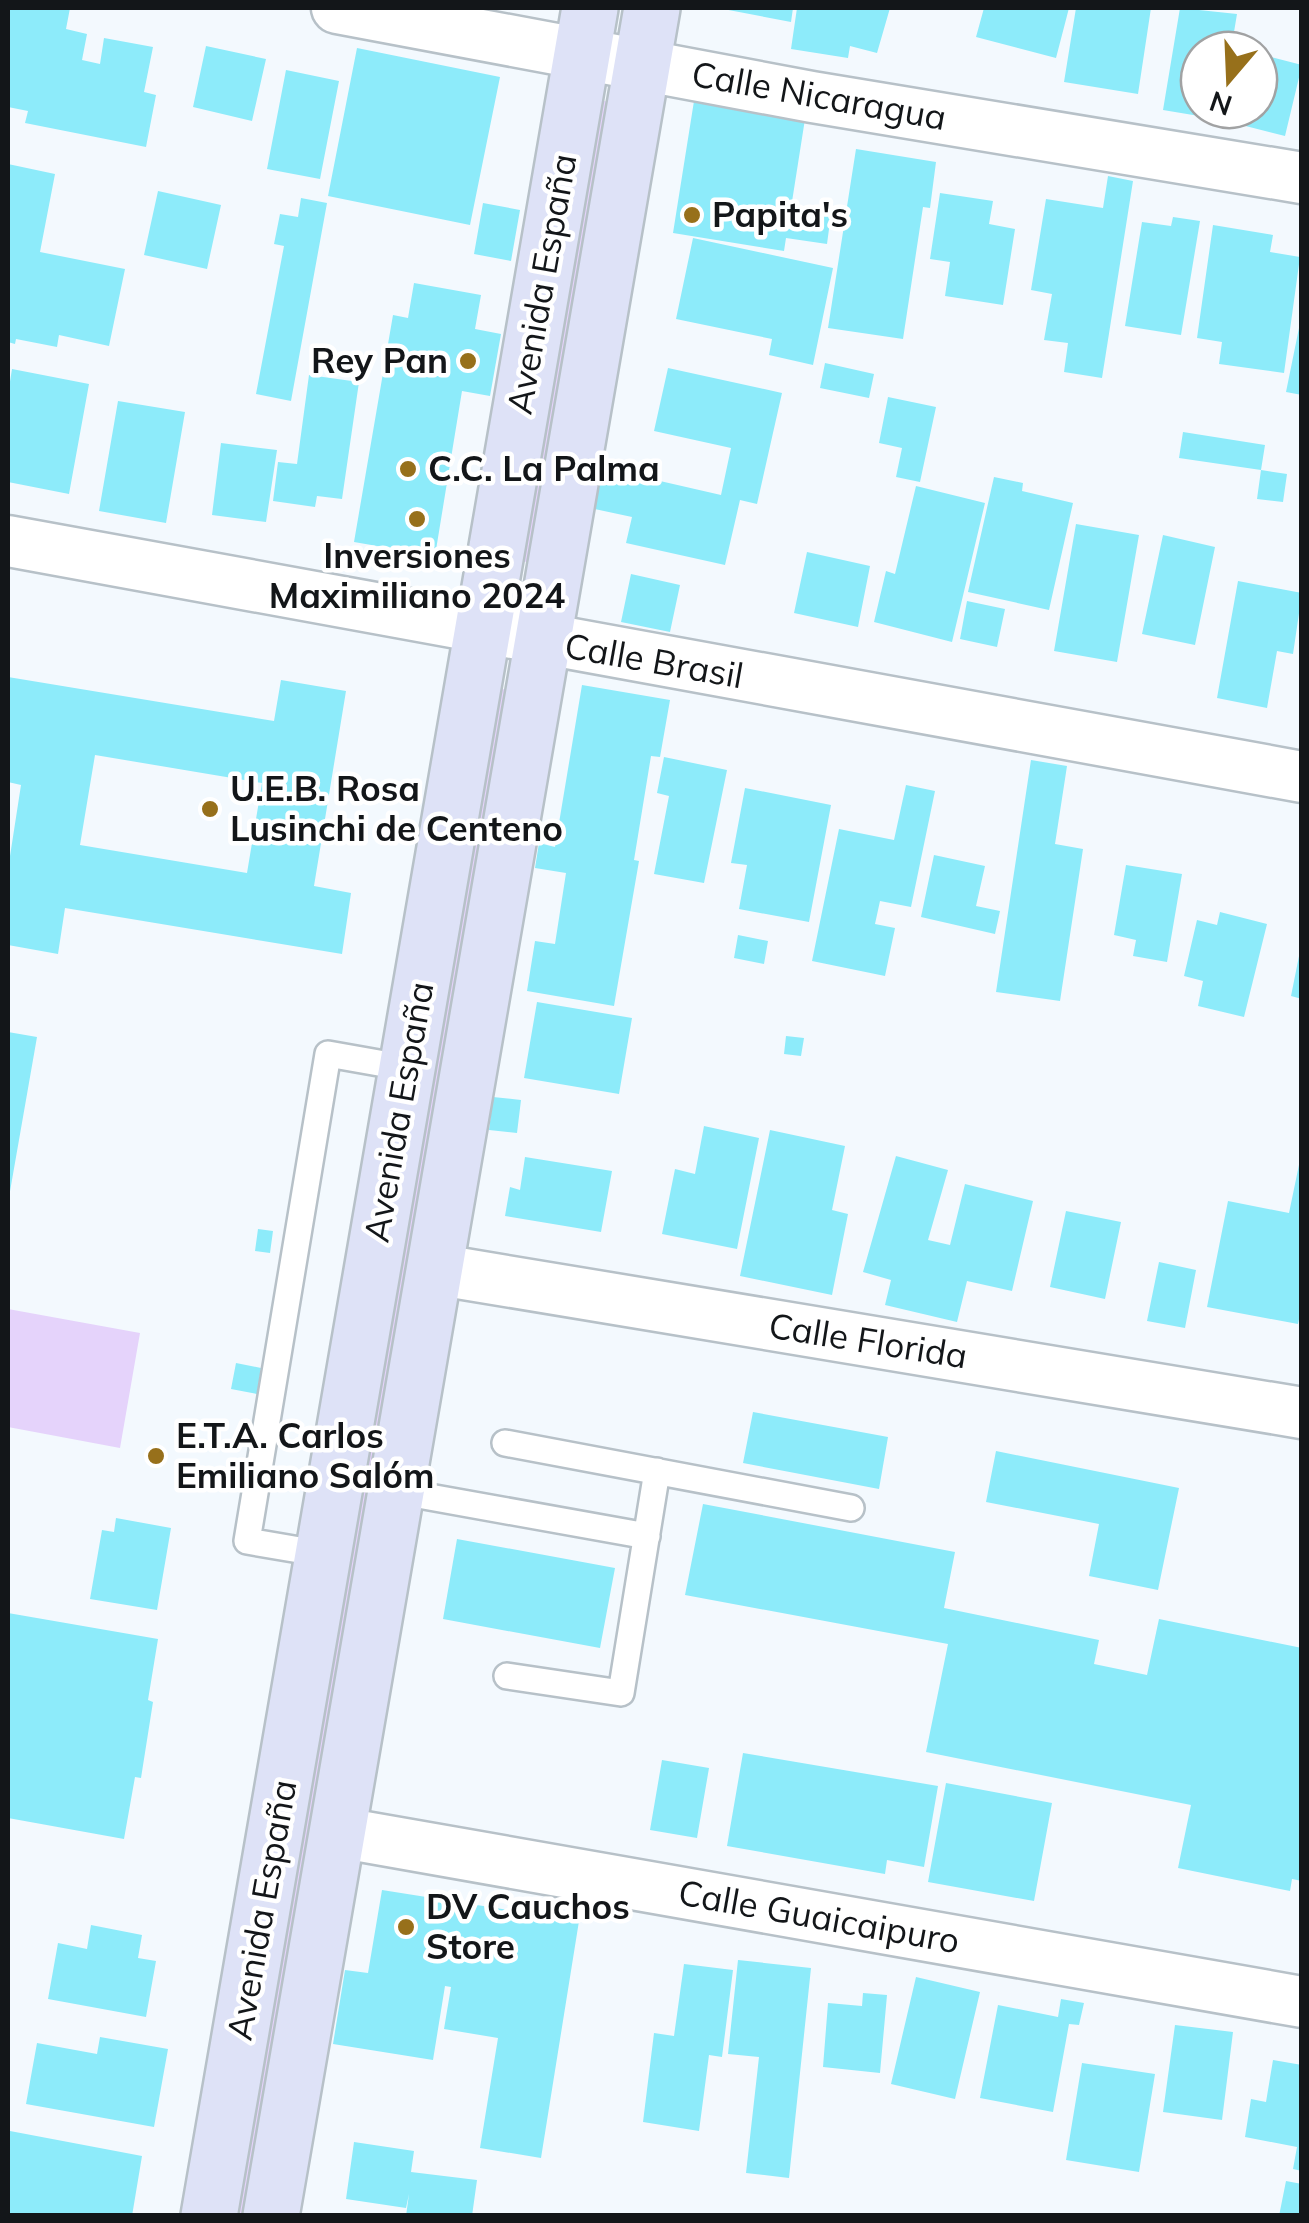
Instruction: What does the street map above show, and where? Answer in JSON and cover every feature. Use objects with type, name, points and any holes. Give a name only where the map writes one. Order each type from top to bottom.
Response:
[{"type":"main road","name":"Avenida España","points":[[270,2216],[652,8]]},
{"type":"main road","name":"Avenida España","points":[[208,2216],[586,31]]},
{"type":"street","name":"Calle Nicaragua","points":[[338,8],[586,31],[642,65],[1302,178]]},
{"type":"street","name":"Calle Brasil","points":[[8,542],[1302,776]]},
{"type":"street","name":"Calle Florida","points":[[434,1269],[1302,1413]]},
{"type":"street","name":"Calle Guaicaipuro","points":[[337,1832],[1302,2002]]},
{"type":"lane","points":[[323,1554],[247,1541],[328,1054],[407,1068]]},
{"type":"lane","points":[[506,1442],[852,1508]]},
{"type":"lane","points":[[506,1676],[621,1693],[657,1471]]},
{"type":"lane","points":[[396,1492],[647,1536]]},
{"type":"shaded area","points":[[598,102],[611,104],[532,560],[525,562],[520,558]]},
{"type":"shaded area","points":[[504,689],[509,693],[247,2215],[233,2216],[497,691]]},
{"type":"shaded area","points":[[8,1309],[140,1333],[120,1448],[8,1427]]},
{"type":"building","points":[[8,8],[70,8],[66,29],[87,34],[82,60],[100,64],[104,38],[153,47],[144,92],[156,95],[146,147],[25,123],[28,111],[8,107]]},
{"type":"building","points":[[718,8],[793,8],[791,22]]},
{"type":"building","points":[[797,8],[890,8],[877,53],[850,46],[848,58],[791,49]]},
{"type":"building","points":[[984,8],[1069,8],[1056,58],[976,37]]},
{"type":"building","points":[[1076,8],[1151,8],[1138,94],[1064,82]]},
{"type":"building","points":[[1180,8],[1237,14],[1234,30],[1179,30],[1179,113],[1163,110]]},
{"type":"building","points":[[206,46],[266,59],[252,121],[193,107]]},
{"type":"building","points":[[357,48],[500,77],[470,225],[328,196]]},
{"type":"building","points":[[1279,59],[1302,65],[1285,136],[1261,130],[1279,130]]},
{"type":"building","points":[[286,70],[339,81],[320,179],[267,169]]},
{"type":"building","points":[[694,101],[805,119],[791,208],[831,214],[827,244],[786,238],[784,251],[673,233]]},
{"type":"building","points":[[856,149],[936,162],[930,208],[923,207],[903,339],[828,328]]},
{"type":"building","points":[[8,164],[55,174],[40,252],[125,269],[109,346],[59,335],[57,347],[16,339],[15,344],[8,342]]},
{"type":"building","points":[[1108,176],[1133,181],[1102,378],[1064,372],[1068,343],[1044,340],[1052,294],[1031,290],[1046,199],[1103,208]]},
{"type":"building","points":[[158,191],[221,205],[207,269],[144,255]]},
{"type":"building","points":[[940,193],[993,201],[989,224],[1015,229],[1003,305],[945,296],[950,262],[930,259]]},
{"type":"building","points":[[301,198],[327,203],[291,401],[256,394],[284,246],[274,244],[280,214],[298,217]]},
{"type":"building","points":[[483,203],[520,210],[511,261],[474,254]]},
{"type":"building","points":[[1173,217],[1200,221],[1181,335],[1125,326],[1142,222],[1171,226]]},
{"type":"building","points":[[1213,225],[1273,235],[1270,252],[1300,257],[1284,373],[1219,364],[1222,342],[1197,338]]},
{"type":"building","points":[[693,238],[833,268],[813,365],[769,355],[772,339],[676,319]]},
{"type":"building","name":"C.C. La Palma","points":[[414,283],[481,295],[475,329],[501,334],[490,396],[462,391],[435,556],[354,542],[393,315],[408,318]]},
{"type":"building","points":[[1302,324],[1302,395],[1286,392]]},
{"type":"building","points":[[825,363],[874,374],[869,398],[820,388]]},
{"type":"building","points":[[668,368],[782,393],[757,504],[740,500],[725,565],[626,543],[632,517],[590,508],[599,467],[721,495],[731,448],[654,431]]},
{"type":"building","points":[[12,369],[89,384],[69,494],[8,482],[8,394]]},
{"type":"building","points":[[309,375],[359,382],[342,499],[317,496],[315,507],[273,501],[278,462],[297,464]]},
{"type":"building","points":[[888,397],[936,407],[920,482],[896,477],[902,448],[879,443]]},
{"type":"building","points":[[118,401],[185,412],[166,523],[99,511]]},
{"type":"building","points":[[1183,432],[1265,445],[1261,470],[1179,458]]},
{"type":"building","points":[[221,443],[277,450],[266,522],[212,515]]},
{"type":"building","points":[[1261,470],[1287,474],[1283,502],[1257,499]]},
{"type":"building","points":[[994,477],[1023,483],[1022,491],[1073,503],[1049,610],[968,592]]},
{"type":"building","points":[[916,486],[985,503],[952,642],[874,622],[886,571],[895,574]]},
{"type":"building","points":[[1076,524],[1139,535],[1117,662],[1054,651]]},
{"type":"building","points":[[1163,535],[1215,547],[1195,645],[1142,634]]},
{"type":"building","points":[[807,552],[870,566],[858,627],[794,613]]},
{"type":"building","points":[[631,574],[680,585],[670,632],[621,622]]},
{"type":"building","points":[[1238,581],[1302,593],[1293,654],[1277,651],[1267,708],[1217,698]]},
{"type":"building","points":[[967,601],[1005,609],[997,647],[960,639]]},
{"type":"building","points":[[8,677],[274,721],[281,680],[346,691],[314,886],[351,893],[342,954],[65,908],[58,954],[8,945],[8,869],[21,785],[8,782]],"holes":[[[95,755],[262,783],[247,873],[80,845]]]},
{"type":"building","points":[[582,685],[670,700],[660,757],[651,756],[634,860],[639,861],[614,1006],[527,991],[535,941],[555,944],[566,873],[535,868],[539,843],[555,847]]},
{"type":"building","points":[[664,757],[727,770],[704,883],[654,874],[669,796],[657,793]]},
{"type":"building","points":[[1031,760],[1067,766],[1055,844],[1083,849],[1060,1001],[996,992]]},
{"type":"building","points":[[906,785],[935,791],[911,907],[880,901],[875,924],[895,928],[885,976],[812,961],[839,829],[894,840]]},
{"type":"building","points":[[745,788],[831,805],[809,922],[739,909],[747,865],[731,863]]},
{"type":"building","points":[[934,855],[985,866],[976,906],[1000,911],[995,934],[921,917]]},
{"type":"building","points":[[1126,865],[1182,874],[1167,962],[1133,956],[1136,940],[1114,935]]},
{"type":"building","points":[[1220,912],[1267,924],[1244,1017],[1198,1006],[1203,981],[1184,976],[1197,920],[1217,925]]},
{"type":"building","points":[[738,935],[768,941],[764,964],[734,958]]},
{"type":"building","points":[[1302,951],[1302,999],[1291,996]]},
{"type":"building","points":[[537,1002],[632,1018],[619,1094],[524,1078]]},
{"type":"building","points":[[8,1032],[37,1037],[9,1197],[8,1197]]},
{"type":"building","points":[[786,1036],[804,1038],[801,1056],[784,1054]]},
{"type":"building","points":[[493,1097],[521,1100],[517,1133],[489,1130]]},
{"type":"building","points":[[704,1126],[759,1138],[737,1249],[662,1234],[675,1169],[695,1174]]},
{"type":"building","points":[[770,1130],[845,1146],[832,1210],[848,1214],[832,1295],[740,1276]]},
{"type":"building","points":[[896,1156],[948,1170],[928,1240],[950,1245],[965,1184],[1033,1201],[1012,1291],[967,1281],[957,1322],[885,1305],[891,1280],[863,1272]]},
{"type":"building","points":[[525,1157],[612,1171],[601,1232],[505,1216],[510,1187],[520,1190]]},
{"type":"building","points":[[1300,1160],[1302,1305],[1298,1324],[1207,1307],[1228,1201],[1289,1213]]},
{"type":"building","points":[[1066,1211],[1121,1222],[1105,1299],[1050,1287]]},
{"type":"building","points":[[258,1229],[273,1231],[270,1253],[255,1251]]},
{"type":"building","points":[[1159,1262],[1196,1270],[1185,1328],[1147,1321]]},
{"type":"building","points":[[236,1363],[261,1368],[257,1394],[231,1389]]},
{"type":"building","points":[[753,1412],[888,1437],[879,1489],[743,1463]]},
{"type":"building","points":[[996,1451],[1179,1488],[1158,1590],[1089,1576],[1099,1524],[986,1502]]},
{"type":"building","points":[[703,1504],[955,1552],[944,1608],[1099,1640],[1094,1664],[1147,1675],[1159,1619],[1302,1648],[1302,1881],[1292,1879],[1290,1891],[1178,1868],[1191,1805],[926,1752],[948,1644],[685,1595]]},
{"type":"building","points":[[116,1518],[171,1528],[157,1610],[90,1599],[102,1530],[114,1532]]},
{"type":"building","points":[[457,1539],[615,1568],[600,1648],[443,1619]]},
{"type":"building","points":[[8,1613],[158,1639],[141,1778],[135,1777],[124,1839],[8,1818]]},
{"type":"building","points":[[743,1753],[938,1786],[924,1867],[887,1860],[885,1874],[727,1846]]},
{"type":"building","points":[[662,1760],[709,1768],[697,1838],[650,1830]]},
{"type":"building","points":[[946,1783],[1052,1803],[1034,1901],[928,1882]]},
{"type":"building","points":[[382,1890],[579,1921],[541,2158],[480,2148],[498,2038],[444,2029],[451,1987],[445,1986],[433,2060],[333,2044],[345,1970],[368,1973]]},
{"type":"building","points":[[91,1925],[142,1935],[138,1958],[156,1961],[146,2017],[48,1999],[58,1943],[87,1949]]},
{"type":"building","points":[[738,1960],[811,1968],[789,2178],[746,2173],[759,2057],[728,2054]]},
{"type":"building","points":[[684,1964],[733,1970],[722,2057],[709,2055],[699,2131],[643,2122],[654,2033],[674,2036]]},
{"type":"building","points":[[916,1977],[980,1992],[955,2099],[891,2084]]},
{"type":"building","points":[[863,1993],[887,1995],[880,2073],[823,2067],[828,2003],[862,2006]]},
{"type":"building","points":[[1061,1999],[1084,2003],[1079,2025],[1069,2024],[1053,2112],[980,2098],[998,2005],[1058,2017]]},
{"type":"building","points":[[1175,2025],[1233,2032],[1222,2120],[1163,2112]]},
{"type":"building","points":[[100,2037],[168,2049],[154,2127],[26,2104],[37,2043],[97,2054]]},
{"type":"building","points":[[1273,2060],[1302,2065],[1302,2171],[1293,2169],[1297,2147],[1245,2137],[1251,2099],[1266,2102]]},
{"type":"building","points":[[1082,2063],[1155,2074],[1139,2172],[1066,2160]]},
{"type":"building","points":[[10,2131],[142,2156],[132,2216],[8,2216]]},
{"type":"building","points":[[354,2142],[414,2151],[411,2172],[477,2180],[472,2216],[406,2216],[409,2194],[406,2208],[346,2199]]},
{"type":"building","points":[[1286,2181],[1302,2184],[1302,2216],[1279,2216]]},
{"type":"place","name":"Papita's","points":[[692,215]]},
{"type":"place","name":"Rey Pan","points":[[468,361]]},
{"type":"place","name":"C.C. La Palma","points":[[408,469]]},
{"type":"place","name":"Inversiones Maximiliano 2024","points":[[417,519]]},
{"type":"place","name":"U.E.B. Rosa Lusinchi de Centeno","points":[[210,809]]},
{"type":"place","name":"E.T.A. Carlos Emiliano Salóm","points":[[156,1456]]},
{"type":"place","name":"DV Cauchos Store","points":[[406,1927]]}]
